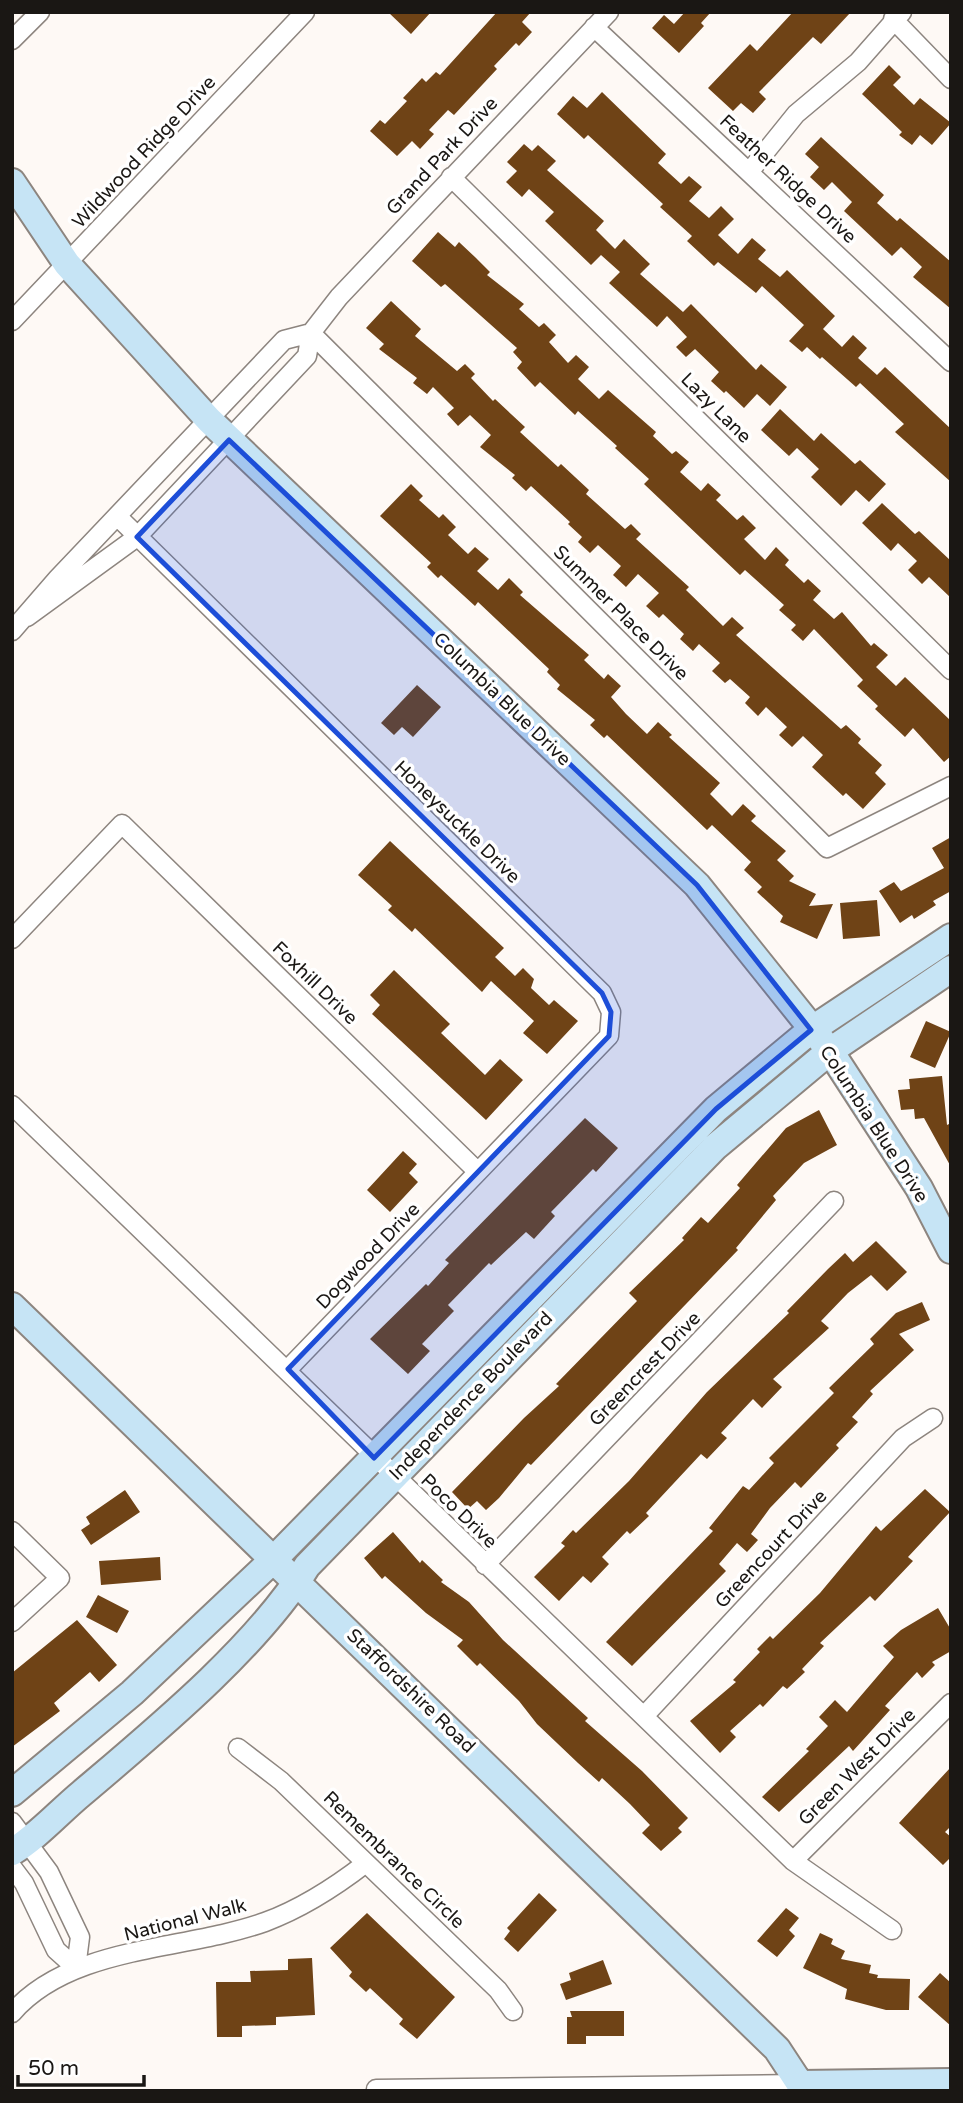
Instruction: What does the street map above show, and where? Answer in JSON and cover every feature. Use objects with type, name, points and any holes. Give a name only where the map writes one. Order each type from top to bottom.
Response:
[{"type":"main road","name":"Columbia Blue Drive","points":[[12,182],[67,264],[209,420],[697,885],[742,937],[811,1030],[830,1051],[919,1188],[951,1250]]},
{"type":"main road","name":"Independence Boulevard","points":[[16,1846],[205,1683],[282,1602],[383,1467],[584,1242],[716,1109],[811,1030],[951,937]]},
{"type":"main road","name":"Independence Boulevard","points":[[12,1793],[132,1693],[274,1559],[383,1467],[603,1261],[715,1147],[830,1051],[951,969]]},
{"type":"main road","points":[[584,1242],[603,1261]]},
{"type":"main road","name":"Staffordshire Road","points":[[12,1306],[777,2049],[800,2084]]},
{"type":"main road","points":[[800,2084],[951,2082]]},
{"type":"street","points":[[12,40],[40,12]]},
{"type":"street","name":"Wildwood Ridge Drive","points":[[12,321],[305,12]]},
{"type":"street","name":"Grand Park Drive","points":[[27,617],[137,537],[307,356],[311,333],[339,297],[609,12]]},
{"type":"street","points":[[750,171],[796,114],[858,62],[897,16],[951,79]]},
{"type":"street","name":"Feather Ridge Drive","points":[[594,27],[951,362]]},
{"type":"street","name":"Lazy Lane","points":[[451,177],[951,670]]},
{"type":"street","name":"Grand Park Drive","points":[[12,631],[284,340],[311,333]]},
{"type":"street","name":"Summer Place Drive","points":[[311,333],[827,848],[922,803],[951,786]]},
{"type":"street","name":"Honeysuckle Drive","points":[[117,516],[603,993],[611,1012],[609,1036],[478,1172]]},
{"type":"street","name":"Foxhill Drive","points":[[12,939],[122,824],[478,1172]]},
{"type":"street","name":"Poco Drive","points":[[12,1105],[288,1369],[383,1467],[645,1715],[793,1861],[892,1930]]},
{"type":"street","name":"Dogwood Drive","points":[[288,1369],[478,1172]]},
{"type":"street","name":"Greencrest Drive","points":[[485,1565],[834,1201]]},
{"type":"street","name":"Greencourt Drive","points":[[645,1715],[904,1438],[933,1418]]},
{"type":"street","points":[[12,1531],[60,1578],[12,1622]]},
{"type":"street","name":"Green West Drive","points":[[793,1861],[951,1703]]},
{"type":"street","name":"Remembrance Circle","points":[[238,1748],[267,1768],[498,1990],[513,2011]]},
{"type":"street","points":[[16,1846],[49,1872],[80,1937],[76,1968]]},
{"type":"street","points":[[16,1846],[24,1883],[56,1950],[76,1968]]},
{"type":"street","name":"National Walk","points":[[12,2013],[39,1987],[76,1968],[262,1923],[305,1904],[340,1884],[366,1863]]},
{"type":"street","points":[[376,2089],[800,2084]]},
{"type":"highlighted area","points":[[229,440],[697,885],[811,1030],[716,1109],[374,1458],[288,1369],[609,1036],[611,1012],[602,993],[137,537]]},
{"type":"building","points":[[388,12],[431,12],[411,34]]},
{"type":"building","points":[[497,12],[531,12],[522,22],[532,32],[519,46],[516,43],[494,66],[497,69],[454,115],[448,110],[429,130],[434,134],[420,149],[412,141],[397,156],[370,131],[380,120],[385,124],[407,101],[403,98],[422,78],[426,82],[436,72],[440,75]]},
{"type":"building","points":[[685,12],[711,12],[701,23],[704,26],[679,53],[652,28],[664,15],[674,24]]},
{"type":"building","points":[[793,12],[851,12],[821,44],[813,37],[759,92],[766,99],[753,113],[741,103],[733,111],[708,88],[750,44],[757,51]]},
{"type":"building","points":[[889,65],[901,77],[893,85],[914,105],[920,98],[951,123],[932,145],[920,135],[912,145],[899,135],[902,132],[862,94]]},
{"type":"building","points":[[602,92],[666,154],[658,163],[681,184],[689,176],[702,187],[689,201],[709,218],[721,206],[734,219],[718,235],[738,254],[752,238],[766,250],[758,259],[780,277],[787,270],[835,316],[823,329],[842,347],[853,335],[867,348],[858,358],[877,375],[885,367],[951,429],[951,482],[895,432],[904,424],[860,383],[856,387],[822,357],[820,359],[807,347],[802,352],[789,341],[804,325],[762,286],[756,293],[718,262],[714,266],[687,241],[692,236],[660,207],[663,204],[588,135],[584,139],[557,114],[573,96],[587,108]]},
{"type":"building","points":[[821,137],[884,195],[877,203],[897,221],[900,218],[951,262],[951,309],[913,277],[922,267],[901,247],[892,256],[844,211],[852,202],[832,182],[824,190],[810,177],[819,167],[805,154]]},
{"type":"building","points":[[524,144],[532,151],[538,145],[556,161],[547,170],[604,221],[596,230],[615,249],[624,239],[650,264],[640,274],[683,312],[691,304],[756,370],[761,364],[787,387],[770,406],[757,394],[744,408],[726,391],[724,393],[711,381],[719,372],[695,349],[686,357],[676,347],[687,337],[667,316],[657,327],[609,283],[620,272],[601,255],[591,265],[545,221],[554,212],[529,189],[522,197],[506,182],[517,171],[507,162]]},
{"type":"building","points":[[438,232],[455,247],[459,242],[490,272],[487,275],[524,304],[519,309],[539,327],[544,323],[556,335],[549,342],[568,363],[576,355],[589,367],[578,379],[599,399],[608,390],[656,432],[653,436],[672,454],[676,451],[689,462],[680,472],[701,491],[708,483],[721,495],[716,500],[737,520],[743,515],[756,528],[744,539],[765,560],[776,547],[789,560],[785,565],[804,583],[808,579],[821,591],[813,600],[834,619],[842,612],[871,646],[874,643],[888,655],[876,667],[896,686],[905,677],[951,721],[951,756],[944,762],[913,728],[905,737],[875,709],[878,706],[857,686],[863,680],[814,629],[803,641],[791,630],[796,625],[779,610],[784,605],[745,570],[740,575],[644,484],[649,479],[615,448],[617,446],[578,411],[575,415],[540,382],[535,387],[517,368],[522,362],[513,352],[517,348],[445,284],[441,287],[412,261]]},
{"type":"building","points":[[391,301],[421,329],[415,336],[457,371],[465,364],[475,374],[471,378],[493,401],[495,399],[525,427],[520,432],[558,467],[561,464],[589,490],[586,494],[625,529],[631,524],[641,534],[636,539],[689,587],[686,590],[723,626],[732,617],[744,628],[736,635],[841,729],[846,725],[861,739],[858,743],[882,765],[875,773],[886,784],[863,809],[846,793],[843,796],[812,767],[823,755],[803,736],[792,747],[779,735],[787,727],[766,707],[758,716],[745,703],[750,697],[730,679],[725,683],[712,671],[720,663],[699,644],[693,651],[680,639],[684,634],[663,614],[659,618],[646,606],[659,593],[638,574],[626,587],[613,575],[621,566],[598,545],[590,553],[578,542],[582,537],[568,524],[570,522],[531,486],[526,491],[512,478],[515,475],[480,447],[491,435],[470,415],[458,426],[447,414],[454,408],[433,387],[427,394],[413,383],[417,378],[379,349],[384,344],[366,328]]},
{"type":"building","points":[[780,409],[814,441],[821,433],[855,464],[860,460],[886,484],[869,502],[856,490],[841,506],[811,477],[819,469],[797,448],[789,456],[761,430]]},
{"type":"building","points":[[411,484],[423,496],[419,500],[439,518],[443,514],[456,527],[448,535],[468,554],[475,547],[489,559],[477,571],[498,590],[509,578],[523,592],[520,595],[589,655],[584,660],[604,679],[608,674],[621,686],[611,697],[626,714],[647,734],[658,722],[672,735],[669,737],[720,783],[710,794],[732,816],[743,804],[756,816],[751,821],[786,851],[777,860],[794,876],[789,881],[816,894],[809,906],[833,904],[817,939],[780,922],[783,916],[757,892],[762,887],[744,870],[751,862],[712,825],[707,830],[607,735],[604,738],[590,725],[595,720],[557,689],[560,685],[547,672],[549,669],[478,602],[475,606],[441,575],[438,578],[427,567],[431,563],[380,516]]},
{"type":"building","points":[[882,503],[915,534],[919,531],[951,561],[951,598],[929,577],[922,584],[908,570],[917,561],[898,543],[891,551],[862,523]]},
{"type":"building","points":[[417,685],[441,707],[413,737],[402,727],[394,735],[381,723]]},
{"type":"building","points":[[951,837],[951,891],[933,901],[936,905],[914,919],[912,915],[900,923],[879,891],[894,882],[901,891],[944,868],[932,848]]},
{"type":"building","points":[[390,841],[504,948],[495,957],[515,976],[523,968],[534,979],[531,988],[549,1005],[554,1000],[578,1021],[547,1054],[523,1033],[534,1021],[491,981],[482,992],[415,928],[412,932],[388,910],[392,906],[358,875]]},
{"type":"building","points":[[877,900],[880,936],[843,939],[840,903]]},
{"type":"building","points":[[394,970],[450,1024],[441,1033],[485,1075],[500,1059],[523,1080],[486,1120],[372,1014],[380,1005],[370,995]]},
{"type":"building","points":[[926,1021],[951,1032],[935,1068],[910,1057]]},
{"type":"building","points":[[942,1076],[947,1125],[951,1123],[951,1167],[924,1118],[915,1119],[914,1109],[901,1110],[898,1090],[910,1089],[909,1079]]},
{"type":"building","points":[[819,1110],[837,1145],[804,1163],[773,1196],[776,1200],[736,1248],[738,1250],[531,1465],[528,1463],[499,1498],[486,1510],[477,1501],[468,1509],[452,1492],[559,1386],[556,1384],[637,1301],[629,1293],[684,1240],[682,1238],[701,1217],[708,1223],[740,1188],[737,1185],[786,1128]]},
{"type":"building","points":[[585,1118],[618,1148],[596,1172],[593,1169],[551,1212],[555,1216],[534,1239],[526,1232],[491,1265],[489,1263],[448,1305],[454,1311],[422,1344],[430,1351],[408,1374],[370,1339],[426,1284],[428,1286],[449,1263],[445,1260]]},
{"type":"building","points":[[403,1151],[417,1164],[409,1173],[418,1182],[390,1212],[367,1190]]},
{"type":"building","points":[[876,1241],[907,1272],[887,1291],[871,1275],[848,1293],[821,1321],[829,1328],[773,1379],[782,1387],[762,1408],[753,1399],[721,1433],[727,1438],[707,1459],[701,1454],[646,1513],[649,1516],[630,1534],[627,1531],[602,1557],[609,1564],[591,1583],[583,1576],[559,1601],[534,1577],[565,1546],[561,1543],[573,1530],[576,1533],[629,1481],[707,1392],[789,1313],[787,1311],[828,1269],[845,1253],[853,1262]]},
{"type":"building","points":[[922,1302],[930,1320],[899,1334],[914,1350],[870,1391],[873,1394],[852,1417],[858,1422],[836,1445],[839,1448],[801,1488],[795,1482],[770,1508],[751,1534],[758,1540],[747,1552],[737,1543],[719,1564],[726,1571],[632,1666],[606,1642],[713,1531],[709,1528],[743,1486],[749,1490],[774,1463],[769,1458],[834,1393],[829,1388],[874,1344],[870,1339],[896,1313]]},
{"type":"building","points":[[925,1489],[950,1512],[908,1557],[913,1561],[875,1601],[870,1596],[820,1643],[824,1646],[802,1669],[805,1672],[787,1689],[783,1686],[763,1707],[760,1704],[730,1731],[736,1737],[720,1753],[690,1721],[736,1682],[733,1680],[760,1652],[757,1649],[770,1636],[773,1639],[820,1593],[876,1526],[881,1531]]},
{"type":"building","points":[[125,1490],[140,1512],[91,1545],[81,1530],[90,1524],[86,1517]]},
{"type":"building","points":[[393,1532],[420,1563],[422,1560],[443,1580],[441,1582],[469,1602],[503,1640],[588,1718],[585,1721],[642,1771],[688,1818],[678,1828],[682,1832],[661,1851],[642,1833],[650,1825],[630,1804],[602,1778],[599,1782],[537,1724],[519,1701],[480,1663],[477,1666],[457,1646],[463,1640],[426,1613],[385,1576],[382,1579],[364,1558]]},
{"type":"building","points":[[160,1557],[161,1580],[101,1585],[99,1561]]},
{"type":"building","points":[[98,1595],[129,1611],[117,1633],[86,1617]]},
{"type":"building","points":[[938,1608],[951,1630],[951,1651],[932,1662],[935,1665],[922,1678],[917,1672],[885,1706],[890,1710],[853,1751],[849,1746],[779,1812],[762,1797],[809,1751],[806,1749],[828,1726],[819,1717],[835,1700],[847,1712],[894,1657],[883,1646],[901,1630]]},
{"type":"building","points":[[77,1620],[117,1665],[99,1682],[90,1672],[54,1703],[60,1711],[12,1747],[12,1673]]},
{"type":"building","points":[[951,1767],[951,1826],[945,1832],[951,1837],[951,1857],[943,1865],[899,1823]]},
{"type":"building","points":[[539,1893],[557,1910],[518,1952],[504,1939],[510,1931],[507,1928]]},
{"type":"building","points":[[786,1908],[799,1918],[789,1930],[795,1936],[777,1957],[757,1941]]},
{"type":"building","points":[[367,1913],[455,1997],[417,2039],[399,2024],[403,2019],[370,1988],[366,1992],[349,1976],[352,1972],[330,1948]]},
{"type":"building","points":[[820,1933],[833,1939],[831,1944],[845,1951],[841,1959],[871,1965],[869,1973],[878,1975],[877,1978],[910,1979],[909,2010],[886,2010],[845,1999],[847,1989],[803,1968]]},
{"type":"building","points":[[312,1958],[315,2015],[276,2017],[276,2025],[242,2026],[242,2037],[217,2037],[216,1982],[251,1982],[250,1971],[288,1970],[288,1959]]},
{"type":"building","points":[[603,1960],[612,1984],[566,2000],[560,1984],[571,1980],[569,1973]]},
{"type":"building","points":[[940,1973],[951,1983],[951,2026],[918,1997]]},
{"type":"building","points":[[570,2011],[624,2011],[624,2036],[586,2036],[586,2044],[567,2044],[567,2017],[572,2017]]}]
